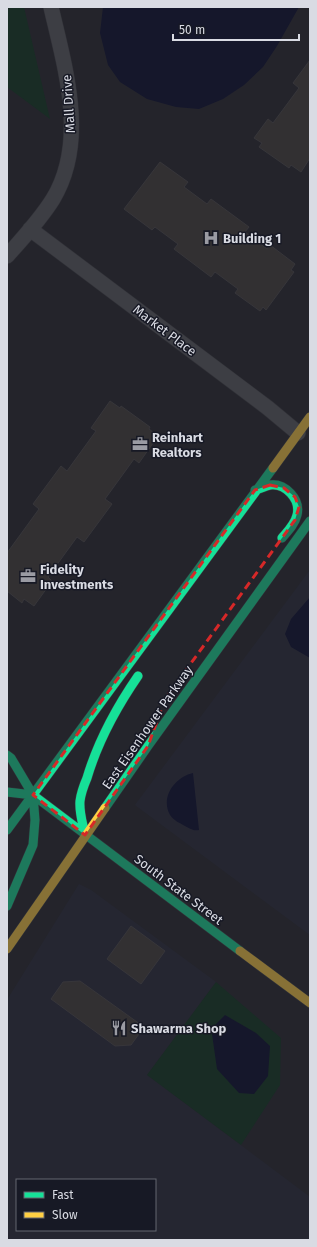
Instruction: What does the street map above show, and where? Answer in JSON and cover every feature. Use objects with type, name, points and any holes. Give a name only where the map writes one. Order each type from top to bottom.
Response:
[{"type":"main road","points":[[7,830],[310,417]]},
{"type":"main road","points":[[255,490],[270,485],[284,488],[295,497],[299,507],[295,520],[277,546]]},
{"type":"main road","name":"East Eisenhower Parkway","points":[[7,949],[148,746],[310,521]]},
{"type":"main road","points":[[216,560],[231,525]]},
{"type":"main road","points":[[85,835],[80,813],[80,801],[88,772],[95,752],[127,690],[142,671]]},
{"type":"main road","points":[[148,746],[160,713]]},
{"type":"main road","name":"South State Street","points":[[7,755],[11,758],[33,796],[310,1003]]},
{"type":"main road","name":"South State Street","points":[[7,792],[33,796]]},
{"type":"main road","points":[[7,906],[33,844],[35,820],[33,796]]},
{"type":"street","name":"Mall Drive","points":[[7,256],[30,229],[56,194],[62,182],[69,152],[72,120],[66,72],[51,7]]},
{"type":"street","name":"Market Place","points":[[30,229],[268,408],[298,433]]},
{"type":"highlighted area","points":[[270,485],[284,488],[295,497],[299,507],[295,520],[165,699],[148,746],[85,835],[33,795],[255,490]]},
{"type":"shaded area","points":[[310,570],[310,935],[135,805]]},
{"type":"shaded area","points":[[79,884],[91,890],[216,982],[147,1075],[310,1197],[310,1240],[7,1240],[7,1000]]},
{"type":"green space","points":[[7,7],[24,7],[50,119],[7,87]]},
{"type":"green space","points":[[216,982],[281,1038],[280,1085],[241,1145],[147,1075]]},
{"type":"water","points":[[103,7],[299,7],[277,46],[263,67],[244,85],[223,99],[199,109],[176,107],[147,99],[120,82],[108,65],[100,33]]},
{"type":"water","points":[[310,597],[310,658],[291,647],[285,634],[291,619]]},
{"type":"water","points":[[193,773],[199,830],[190,829],[177,822],[170,815],[167,808],[168,795],[175,783],[186,775]]},
{"type":"water","points":[[225,1015],[256,1033],[270,1046],[268,1076],[254,1094],[239,1093],[217,1069],[212,1034],[216,1024]]},
{"type":"building","points":[[310,60],[310,158],[301,172],[291,165],[289,168],[259,147],[262,143],[254,138],[268,119],[273,123],[299,88],[293,83]]},
{"type":"building","name":"Building 1","points":[[160,162],[188,182],[184,187],[207,204],[211,199],[249,227],[245,232],[267,249],[270,245],[295,264],[291,270],[294,272],[266,310],[263,307],[260,311],[235,293],[238,289],[215,272],[211,277],[174,249],[178,244],[155,227],[152,230],[124,209]]},
{"type":"building","points":[[110,401],[120,408],[121,406],[150,427],[149,429],[158,436],[139,463],[134,459],[105,499],[112,504],[84,542],[77,537],[48,577],[52,581],[34,606],[24,599],[22,603],[7,591],[7,553],[39,509],[33,504],[61,466],[67,471],[96,431],[91,428]]},
{"type":"building","points":[[131,926],[165,951],[141,984],[107,959]]},
{"type":"building","points":[[80,981],[144,1027],[131,1045],[115,1046],[51,999],[63,982]]},
{"type":"traffic: fast","points":[[7,830],[273,468]]},
{"type":"traffic: fast","points":[[255,490],[270,485],[276,485],[291,493],[297,503],[298,509],[295,521],[282,538]]},
{"type":"traffic: fast","points":[[105,808],[310,521]]},
{"type":"traffic: fast","points":[[85,835],[80,798],[108,725],[138,676]]},
{"type":"traffic: fast","points":[[7,755],[11,758],[33,795],[240,951]]},
{"type":"traffic: fast","points":[[7,792],[33,795]]},
{"type":"traffic: fast","points":[[7,906],[33,845],[35,820],[33,795]]},
{"type":"traffic: slow","points":[[273,468],[310,417]]},
{"type":"traffic: slow","points":[[7,949],[105,808]]},
{"type":"traffic: slow","points":[[240,951],[310,1003]]},
{"type":"place","name":"Building 1","points":[[211,238]]},
{"type":"place","name":"Reinhart Realtors","points":[[140,444]]},
{"type":"place","name":"Fidelity Investments","points":[[28,576]]},
{"type":"place","name":"Shawarma Shop","points":[[119,1028]]}]
